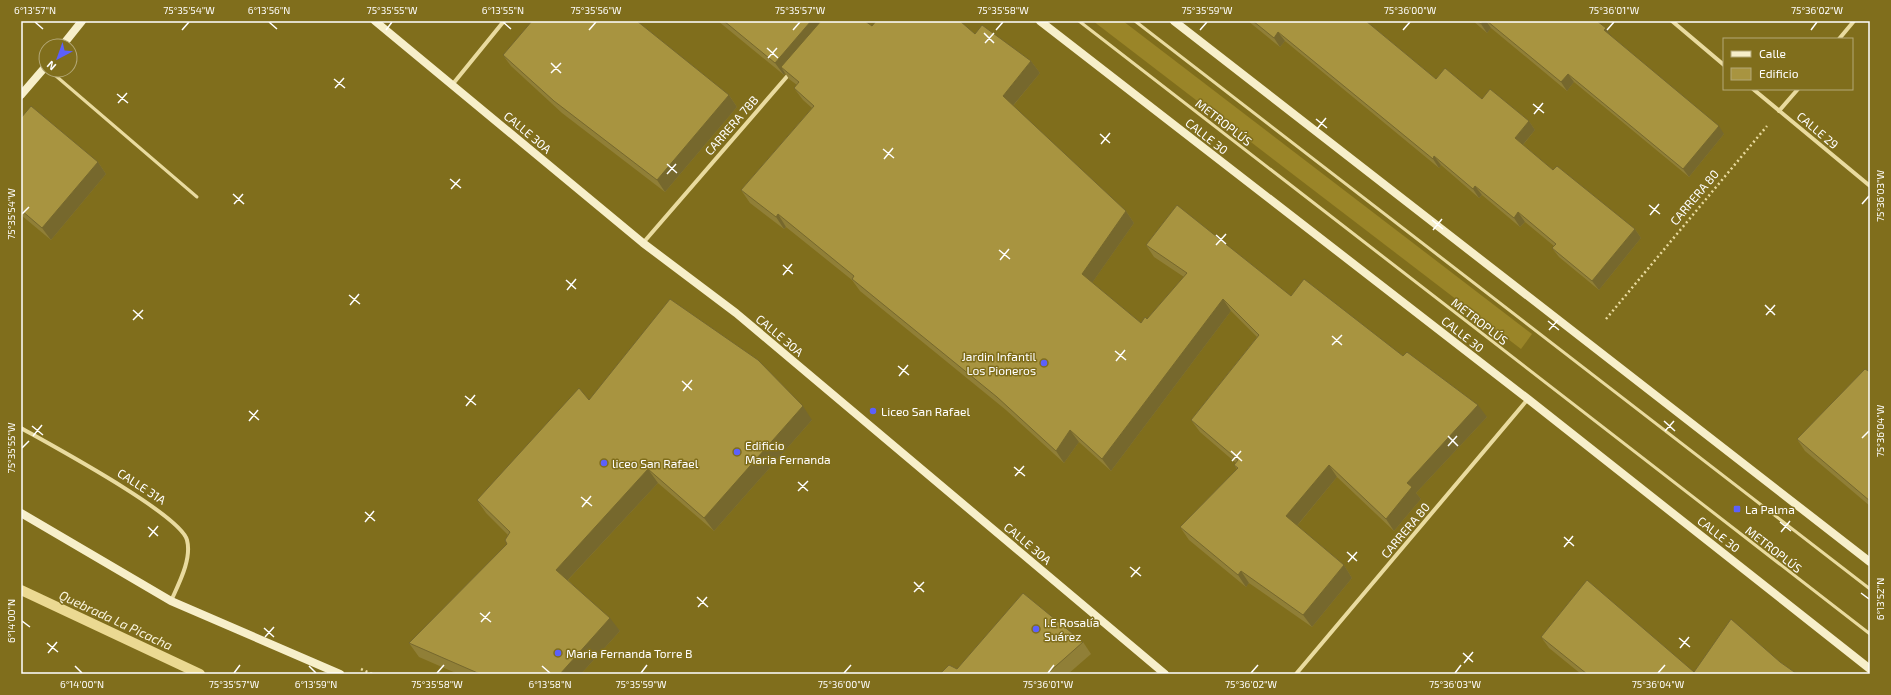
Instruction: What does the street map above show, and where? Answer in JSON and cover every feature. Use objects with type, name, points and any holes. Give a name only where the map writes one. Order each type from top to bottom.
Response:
[{"type":"main road","points":[[68,38],[82,21]]},
{"type":"main road","name":"CALLE 30A","points":[[375,21],[643,243],[736,313],[1165,674]]},
{"type":"main road","name":"CALLE 30","points":[[1040,21],[1528,399],[1870,669]]},
{"type":"main road","points":[[1174,21],[1870,562]]},
{"type":"main road","points":[[21,95],[38,77]]},
{"type":"main road","points":[[21,513],[171,601],[340,674]]},
{"type":"street","points":[[452,85],[504,21]]},
{"type":"street","points":[[1672,21],[1723,64]]},
{"type":"street","points":[[1840,38],[1854,21]]},
{"type":"street","name":"CARRERA 78B","points":[[643,243],[793,69]]},
{"type":"street","name":"CALLE 29","points":[[1754,90],[1870,186]]},
{"type":"street","points":[[1779,111],[1797,90]]},
{"type":"street","name":"CARRERA 80","points":[[1296,674],[1528,399]]},
{"type":"street","name":"CALLE 31A","points":[[21,428],[143,499],[172,521],[187,539],[188,557],[171,601]]},
{"type":"lane","name":"METROPLÚS","points":[[1079,21],[1870,634]]},
{"type":"lane","points":[[1135,21],[1870,589]]},
{"type":"lane","points":[[60,78],[197,197]]},
{"type":"path","name":"CARRERA 80","points":[[1606,318],[1779,111]]},
{"type":"shaded area","points":[[1093,21],[1123,21],[1532,334],[1521,349]]},
{"type":"building","points":[[532,21],[637,21],[729,95],[657,180],[554,101],[503,55]]},
{"type":"building","points":[[724,21],[811,21],[775,63]]},
{"type":"building","points":[[821,21],[865,21],[872,26],[876,21],[960,21],[975,34],[982,25],[1031,61],[1003,96],[1126,211],[1082,274],[1141,323],[1145,317],[1147,319],[1187,273],[1146,245],[1177,205],[1291,296],[1304,279],[1403,356],[1407,352],[1478,405],[1407,483],[1412,487],[1386,519],[1329,465],[1286,516],[1344,565],[1303,615],[1241,571],[1238,575],[1180,527],[1238,468],[1234,465],[1238,460],[1191,420],[1259,335],[1223,299],[1102,459],[1070,430],[1056,451],[997,397],[852,279],[854,276],[778,214],[776,217],[741,190],[814,106],[794,88],[799,82],[781,67]]},
{"type":"building","points":[[1253,21],[1366,21],[1436,79],[1445,68],[1482,99],[1490,89],[1529,121],[1515,138],[1553,170],[1557,166],[1635,229],[1592,281],[1552,248],[1556,244],[1518,212],[1514,218],[1475,186],[1473,189],[1434,156],[1433,159],[1278,32],[1274,38]]},
{"type":"building","points":[[1487,21],[1597,21],[1606,28],[1604,30],[1719,126],[1683,169],[1568,74],[1561,82]]},
{"type":"building","points":[[31,106],[98,162],[42,228],[21,210],[21,118]]},
{"type":"building","name":"liceo San Rafael","points":[[670,299],[758,360],[803,406],[704,518],[648,469],[556,570],[610,618],[560,674],[480,674],[409,643],[507,544],[505,540],[510,532],[477,500],[579,388],[589,400]]},
{"type":"building","points":[[1865,369],[1870,372],[1870,501],[1797,439]]},
{"type":"building","points":[[1587,580],[1694,672],[1731,619],[1780,662],[1797,674],[1587,674],[1541,637]]},
{"type":"building","name":"I.E Rosalía Suárez","points":[[1023,593],[1083,642],[1047,674],[940,674],[949,665],[957,669]]},
{"type":"waterway","name":"Quebrada La Picacha","points":[[21,590],[200,674]]},
{"type":"place","name":"Jardin Infantil Los Pioneros","points":[[1044,363]]},
{"type":"place","name":"Liceo San Rafael","points":[[873,411]]},
{"type":"place","name":"Edificio Maria Fernanda","points":[[737,452]]},
{"type":"place","name":"liceo San Rafael","points":[[604,463]]},
{"type":"place","name":"La Palma","points":[[1737,509]]},
{"type":"place","name":"I.E Rosalía Suárez","points":[[1036,629]]},
{"type":"place","name":"Maria Fernanda Torre B","points":[[558,653]]}]
